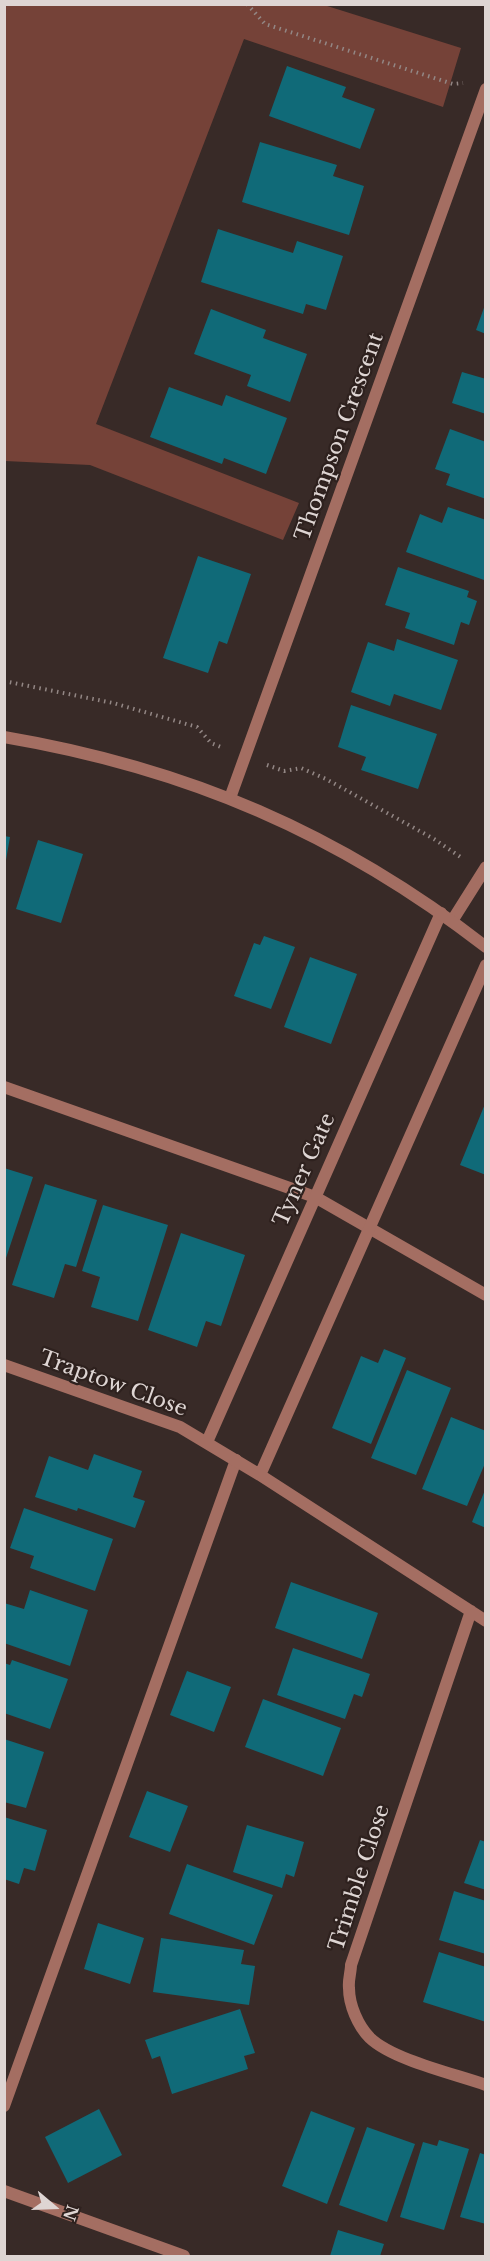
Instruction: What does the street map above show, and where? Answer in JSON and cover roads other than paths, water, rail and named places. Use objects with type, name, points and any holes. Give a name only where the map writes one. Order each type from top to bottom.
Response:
[{"type":"street","name":"Thompson Crescent","points":[[230,798],[485,94]]},
{"type":"street","points":[[4,737],[52,745],[162,774],[230,798],[295,826],[371,869],[441,913],[486,947]]},
{"type":"street","points":[[452,921],[485,870]]},
{"type":"street","name":"Tyner Gate","points":[[207,1442],[441,913]]},
{"type":"street","points":[[260,1475],[486,965]]},
{"type":"street","points":[[4,1087],[315,1197],[486,1295]]},
{"type":"street","name":"Traptow Close","points":[[4,1365],[158,1418],[207,1442]]},
{"type":"street","points":[[207,1442],[486,1621]]},
{"type":"street","points":[[4,2106],[236,1460]]},
{"type":"street","name":"Trimble Close","points":[[471,1611],[351,1965],[349,1988],[354,2011],[362,2028],[372,2039],[406,2057],[486,2085]]},
{"type":"street","points":[[4,2191],[184,2256]]}]
